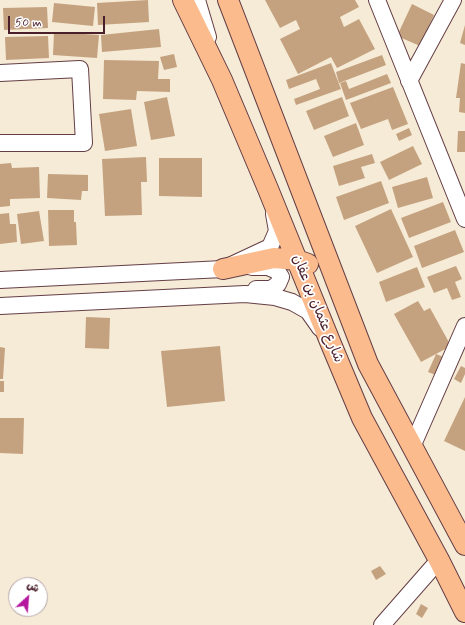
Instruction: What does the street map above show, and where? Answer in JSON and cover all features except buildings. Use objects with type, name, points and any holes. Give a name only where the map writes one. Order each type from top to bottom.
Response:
[{"type":"main road","name":"شارع عثمان بن عفان","points":[[183,0],[222,80],[362,418],[439,560],[465,612]]},
{"type":"main road","name":"شارع عثمان بن عفان","points":[[228,0],[368,364],[465,545]]},
{"type":"main road","points":[[223,269],[274,258],[297,260],[311,265],[332,280],[342,296]]},
{"type":"street","points":[[197,0],[222,80]]},
{"type":"street","points":[[377,0],[465,219]]},
{"type":"street","points":[[410,81],[453,0]]},
{"type":"street","points":[[0,72],[80,69],[84,142],[0,143]]},
{"type":"street","points":[[223,269],[270,246],[277,231],[268,189]]},
{"type":"street","points":[[0,280],[268,266],[277,271],[281,277],[278,284],[271,289],[246,288],[205,296]]},
{"type":"street","points":[[0,306],[245,294],[275,297],[292,302],[308,311],[331,344]]},
{"type":"street","points":[[412,447],[465,326]]},
{"type":"street","points":[[382,625],[439,560]]}]
